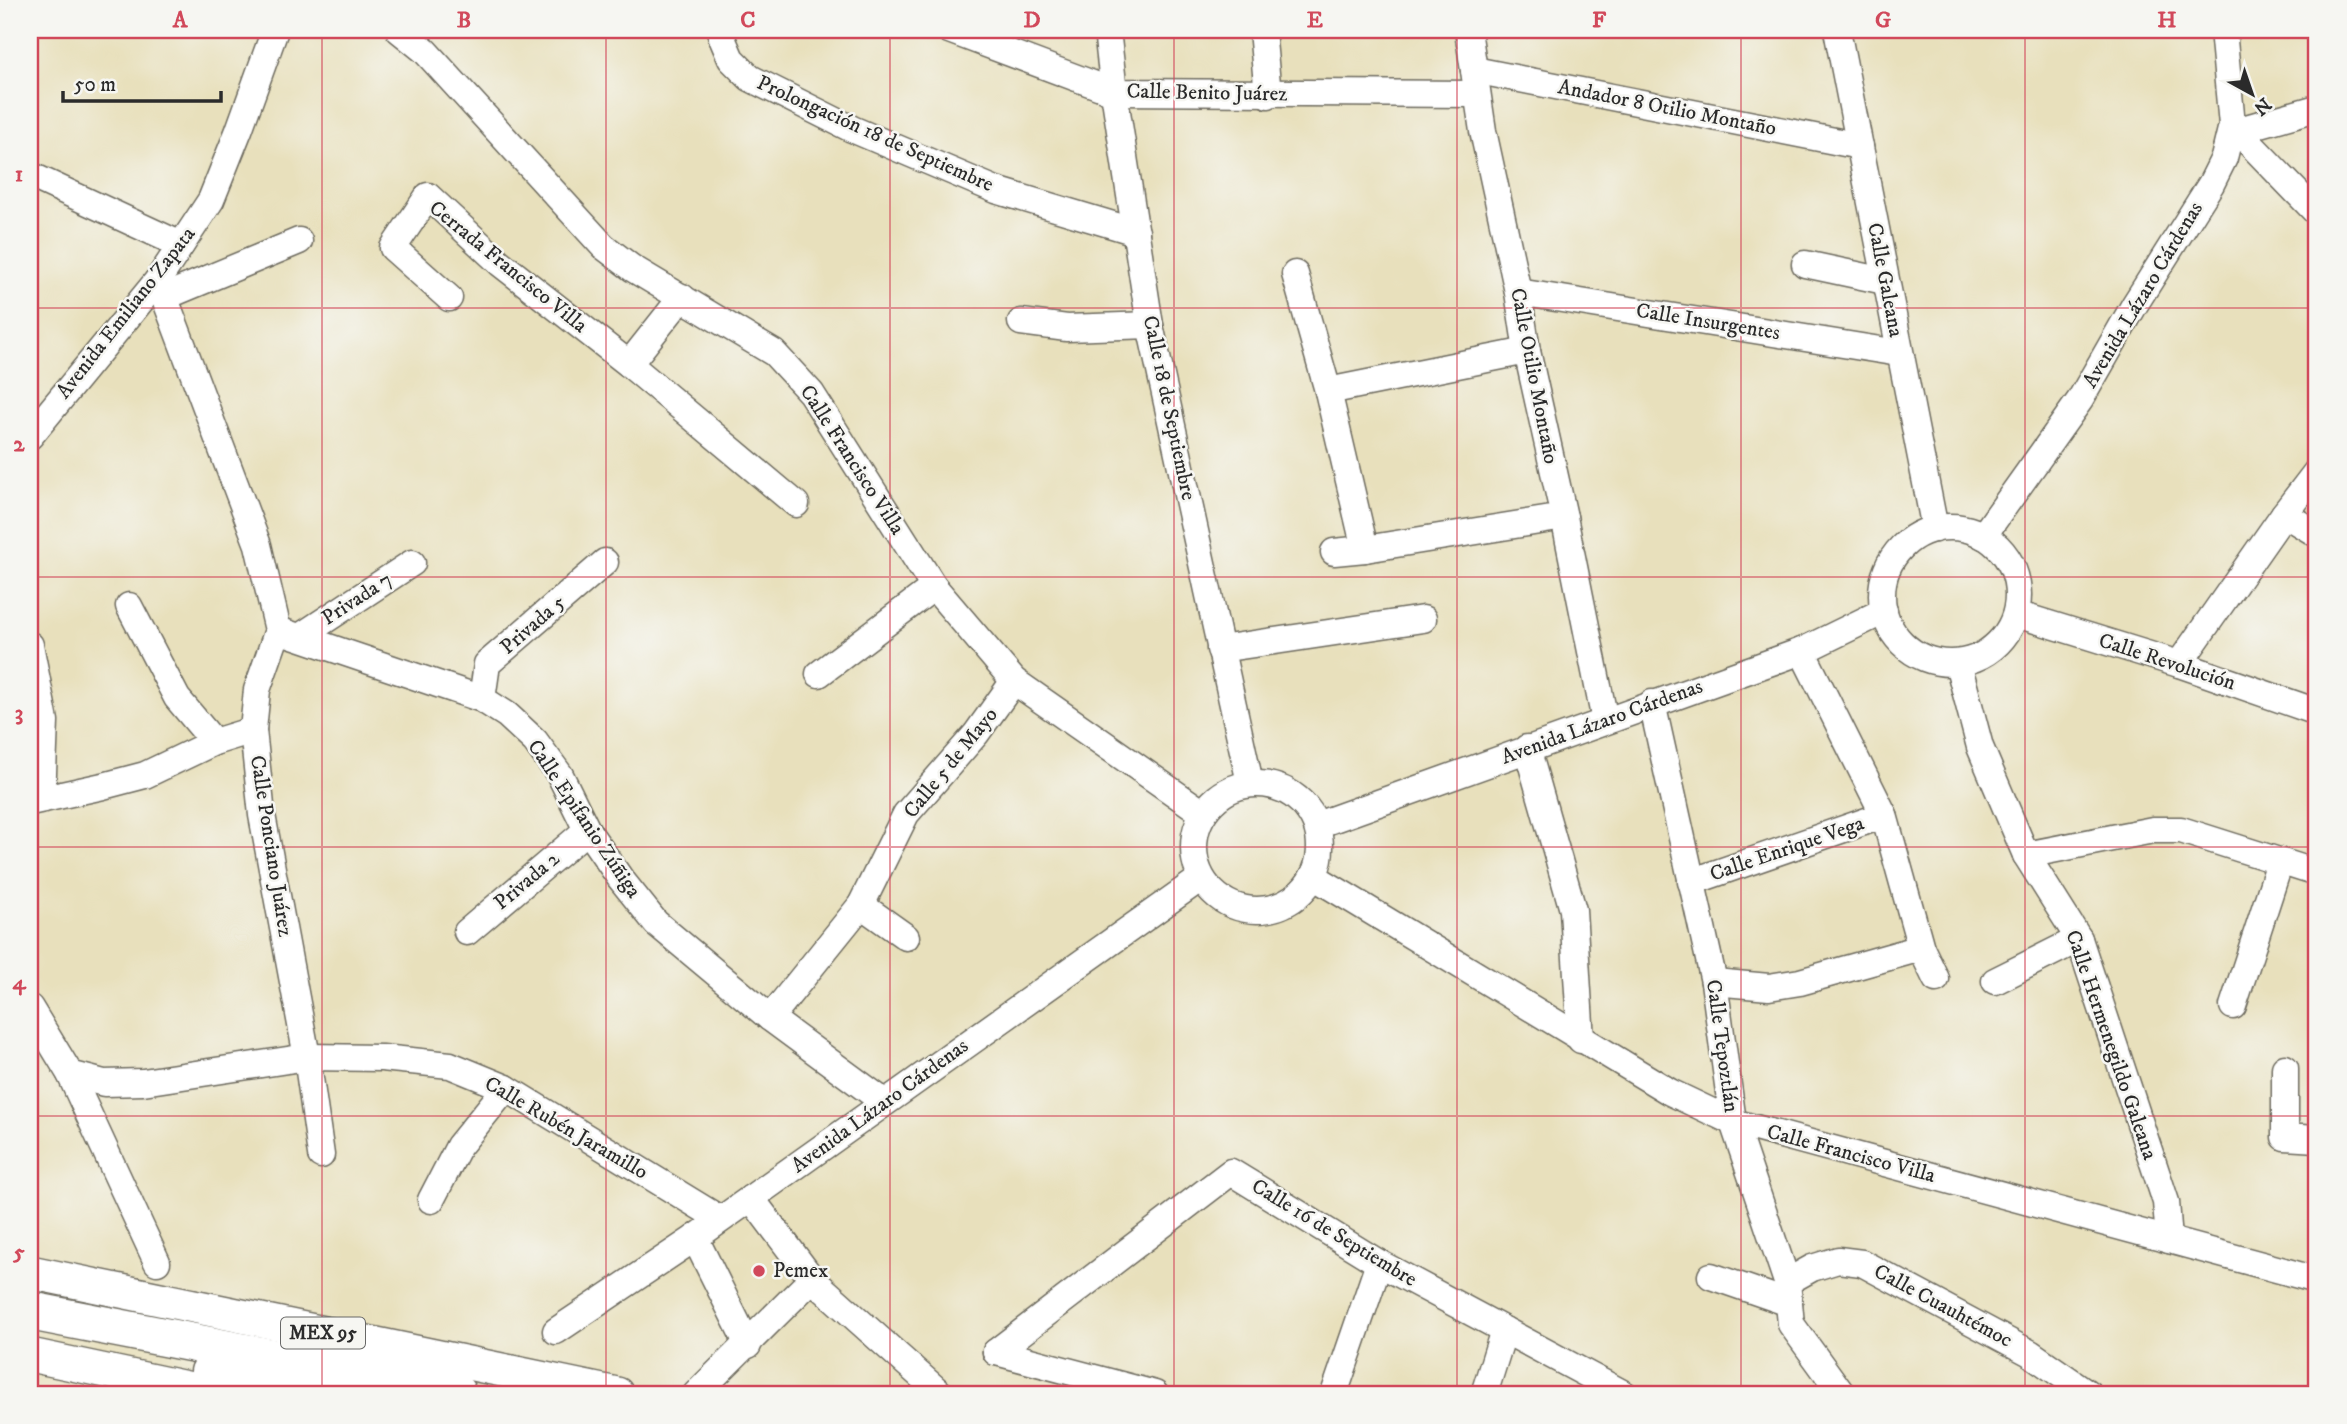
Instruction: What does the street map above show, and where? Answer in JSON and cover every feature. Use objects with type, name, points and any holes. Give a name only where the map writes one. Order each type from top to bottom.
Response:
[{"type":"highway","name":"MEX 95","points":[[30,1311],[457,1394]]},
{"type":"highway","points":[[30,1334],[312,1394]]},
{"type":"main road","name":"MEX 95","points":[[30,1272],[617,1394]]},
{"type":"main road","points":[[30,1354],[215,1394]]},
{"type":"street","name":"Avenida Emiliano Zapata","points":[[30,436],[161,288],[181,245],[211,200],[275,30]]},
{"type":"street","name":"Calle Francisco Villa","points":[[400,30],[425,51],[603,246],[632,268],[774,353],[811,393],[934,587],[1014,681],[1203,813]]},
{"type":"street","name":"Prolongación 18 de Septiembre","points":[[722,30],[722,38],[731,59],[750,78],[852,128],[996,190],[1136,232]]},
{"type":"street","name":"Calle Benito Juárez","points":[[951,30],[1114,92],[1268,95],[1476,82]]},
{"type":"street","name":"Calle 18 de Septiembre","points":[[1107,30],[1150,325],[1250,783]]},
{"type":"street","points":[[1262,30],[1268,95]]},
{"type":"street","name":"Calle Otilio Montaño","points":[[1468,30],[1483,131],[1605,721]]},
{"type":"street","name":"Calle Galeana","points":[[1837,30],[1935,529]]},
{"type":"street","name":"Avenida Lázaro Cárdenas","points":[[1983,536],[2080,400],[2224,159],[2235,127],[2223,30]]},
{"type":"street","name":"Andador 8 Otilio Montaño","points":[[1476,82],[1860,146]]},
{"type":"street","points":[[2235,127],[2317,108]]},
{"type":"street","points":[[2235,127],[2317,213]]},
{"type":"street","points":[[30,175],[181,245]]},
{"type":"street","name":"Cerrada Francisco Villa","points":[[449,298],[393,248],[428,196],[500,264],[629,364],[796,504]]},
{"type":"street","points":[[289,633],[161,288],[299,241]]},
{"type":"street","points":[[1805,264],[1885,281]]},
{"type":"street","points":[[1295,274],[1328,391],[1365,549]]},
{"type":"street","name":"Calle Insurgentes","points":[[1518,292],[1899,353]]},
{"type":"street","points":[[629,364],[682,298]]},
{"type":"street","points":[[1021,322],[1067,328],[1150,325]]},
{"type":"street","points":[[1328,391],[1527,351]]},
{"type":"street","points":[[2179,664],[2317,471]]},
{"type":"street","points":[[2284,514],[2317,534]]},
{"type":"street","points":[[1334,552],[1564,517]]},
{"type":"street","points":[[1935,529],[1968,529],[1983,536],[2001,550],[2013,569],[2018,591],[2016,614],[2010,629],[1988,652],[1974,659],[1958,663],[1938,663],[1920,656],[1903,645],[1891,629],[1884,611],[1883,590],[1888,569],[1899,551],[1915,537],[1935,529]]},
{"type":"street","name":"Privada 5","points":[[482,699],[487,664],[605,562]]},
{"type":"street","name":"Privada 7","points":[[289,633],[412,563]]},
{"type":"street","points":[[819,674],[934,587]]},
{"type":"street","points":[[129,606],[177,698],[214,741]]},
{"type":"street","name":"Avenida Lázaro Cárdenas","points":[[1317,825],[1802,651],[1884,611]]},
{"type":"street","name":"Calle Revolución","points":[[2016,614],[2179,664],[2317,712]]},
{"type":"street","points":[[1220,649],[1423,620]]},
{"type":"street","name":"Calle Epifanio Zúñiga","points":[[289,633],[482,699],[507,715],[535,741],[560,775],[587,830],[656,923],[770,1018],[884,1102]]},
{"type":"street","name":"Calle Ponciano Juárez","points":[[289,633],[257,690],[253,730],[262,815],[307,1057],[321,1154]]},
{"type":"street","points":[[30,645],[45,721],[36,801],[145,775],[214,741],[253,730]]},
{"type":"street","points":[[1802,651],[1884,815],[1921,948],[1937,979]]},
{"type":"street","name":"Calle Hermenegildo Galeana","points":[[1958,663],[1980,747],[2026,855],[2078,939],[2166,1202],[2169,1240]]},
{"type":"street","name":"Calle 5 de Mayo","points":[[770,1018],[861,905],[906,814],[976,734],[1014,681]]},
{"type":"street","name":"Calle Tepoztlán","points":[[1652,704],[1714,982],[1732,1122],[1788,1293],[1791,1324],[1827,1387]]},
{"type":"street","points":[[1527,748],[1573,910],[1581,1040]]},
{"type":"street","points":[[1250,783],[1271,784],[1290,792],[1306,806],[1317,825],[1320,851],[1313,876],[1303,890],[1290,901],[1258,910],[1225,902],[1212,891],[1201,878],[1193,845],[1196,828],[1203,813],[1215,798],[1231,788],[1250,783]]},
{"type":"street","name":"Calle Enrique Vega","points":[[1690,882],[1884,815]]},
{"type":"street","name":"Privada 2","points":[[467,932],[587,830]]},
{"type":"street","points":[[2026,855],[2153,830],[2181,830],[2317,873]]},
{"type":"street","points":[[2234,1006],[2280,862]]},
{"type":"street","name":"Calle Francisco Villa","points":[[1313,876],[1581,1040],[1670,1092],[1732,1122],[2317,1280]]},
{"type":"street","name":"Avenida Lázaro Cárdenas","points":[[556,1331],[695,1238],[1201,878]]},
{"type":"street","points":[[861,905],[906,937]]},
{"type":"street","points":[[1995,981],[2078,939]]},
{"type":"street","points":[[1714,982],[1769,987],[1800,982],[1921,948]]},
{"type":"street","points":[[30,1008],[71,1074],[157,1262]]},
{"type":"street","name":"Calle Rubén Jaramillo","points":[[71,1074],[104,1083],[143,1082],[307,1057],[382,1058],[450,1065],[506,1088],[720,1219]]},
{"type":"street","points":[[2285,1068],[2285,1137],[2317,1139]]},
{"type":"street","points":[[431,1200],[459,1146],[506,1088]]},
{"type":"street","name":"Calle 16 de Septiembre","points":[[1154,1394],[996,1352],[1231,1172],[1379,1263],[1624,1394]]},
{"type":"street","points":[[751,1198],[812,1279],[941,1394]]},
{"type":"street","points":[[695,1238],[748,1345]]},
{"type":"street","name":"Calle Cuauhtémoc","points":[[1788,1293],[1812,1268],[1838,1260],[1862,1263],[2030,1353],[2089,1394]]},
{"type":"street","points":[[1334,1394],[1379,1263]]},
{"type":"street","points":[[1711,1276],[1788,1293]]},
{"type":"street","points":[[696,1394],[812,1279]]},
{"type":"street","points":[[1484,1394],[1504,1330]]},
{"type":"place","name":"Pemex","points":[[759,1271]]}]
